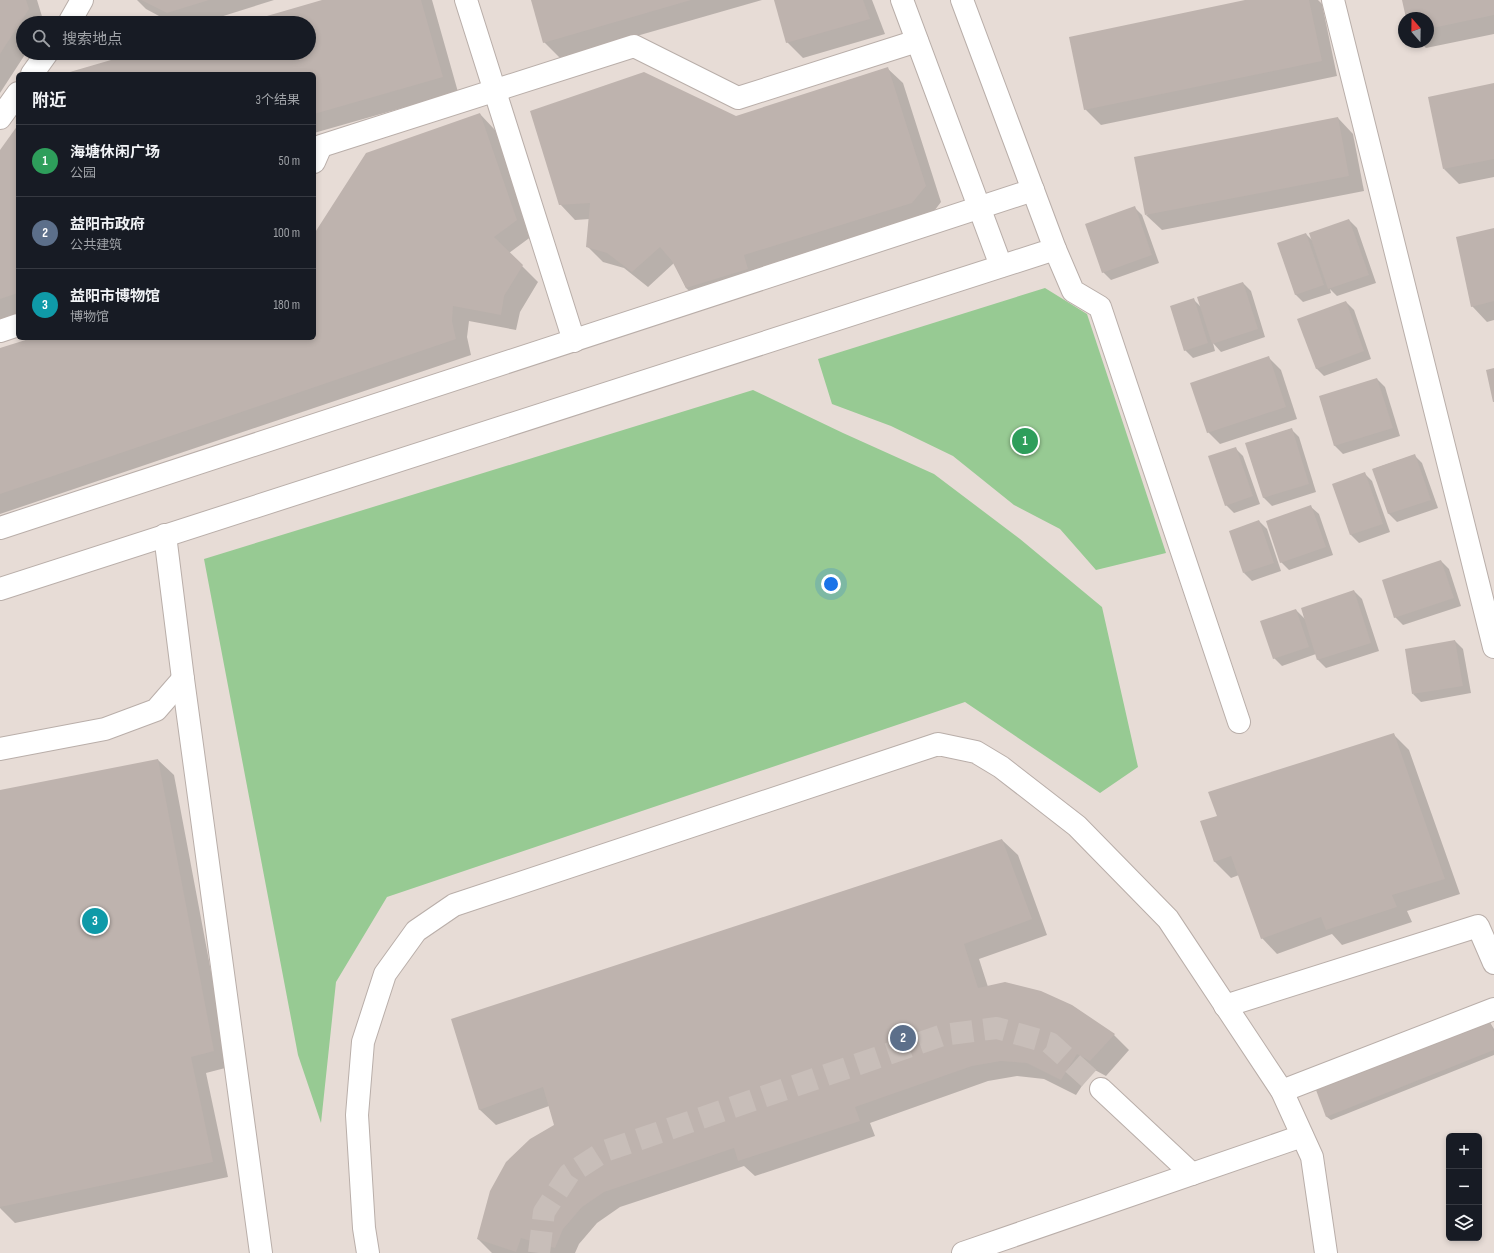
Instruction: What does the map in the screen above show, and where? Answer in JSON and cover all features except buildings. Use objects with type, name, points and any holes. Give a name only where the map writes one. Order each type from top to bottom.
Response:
[{"type":"street","points":[[73,16],[82,0]]},
{"type":"street","points":[[466,0],[574,340]]},
{"type":"street","points":[[902,0],[1001,266]]},
{"type":"street","points":[[962,0],[1055,249],[1073,291],[1100,307],[1239,722]]},
{"type":"street","points":[[1333,0],[1494,647]]},
{"type":"street","points":[[316,157],[321,146],[634,46],[738,98],[917,41]]},
{"type":"street","points":[[33,72],[42,60]]},
{"type":"street","points":[[0,118],[16,96]]},
{"type":"street","points":[[0,528],[1033,190]]},
{"type":"street","points":[[0,590],[165,535],[1055,249]]},
{"type":"street","points":[[0,331],[16,326]]},
{"type":"street","points":[[165,535],[182,679],[261,1253]]},
{"type":"street","points":[[0,749],[105,729],[156,710],[182,679]]},
{"type":"street","points":[[368,1253],[364,1228],[357,1115],[363,1042],[385,974],[416,931],[454,905],[938,744],[976,752],[1001,767],[1077,826],[1168,918],[1282,1092],[1312,1157],[1326,1253]]},
{"type":"street","points":[[1225,1006],[1478,926],[1494,963]]},
{"type":"street","points":[[1282,1092],[1494,1009]]},
{"type":"street","points":[[1101,1088],[1192,1174]]},
{"type":"street","points":[[963,1253],[1302,1136]]},
{"type":"green space","points":[[1045,288],[1087,314],[1166,553],[1096,570],[1060,529],[1014,505],[953,456],[891,426],[832,404],[818,359]]},
{"type":"green space","points":[[753,390],[934,474],[1020,539],[1102,607],[1138,767],[1100,793],[965,702],[387,897],[336,982],[321,1123],[298,1055],[204,559]]},
{"type":"tunnel","points":[[539,1253],[544,1212],[569,1174],[605,1151],[943,1035],[997,1028],[1050,1043],[1101,1089]]},
{"type":"place","name":"海塘休闲广场","points":[[1025,441]]},
{"type":"place","name":"益阳市博物馆","points":[[95,921]]},
{"type":"place","name":"益阳市政府","points":[[903,1038]]}]
